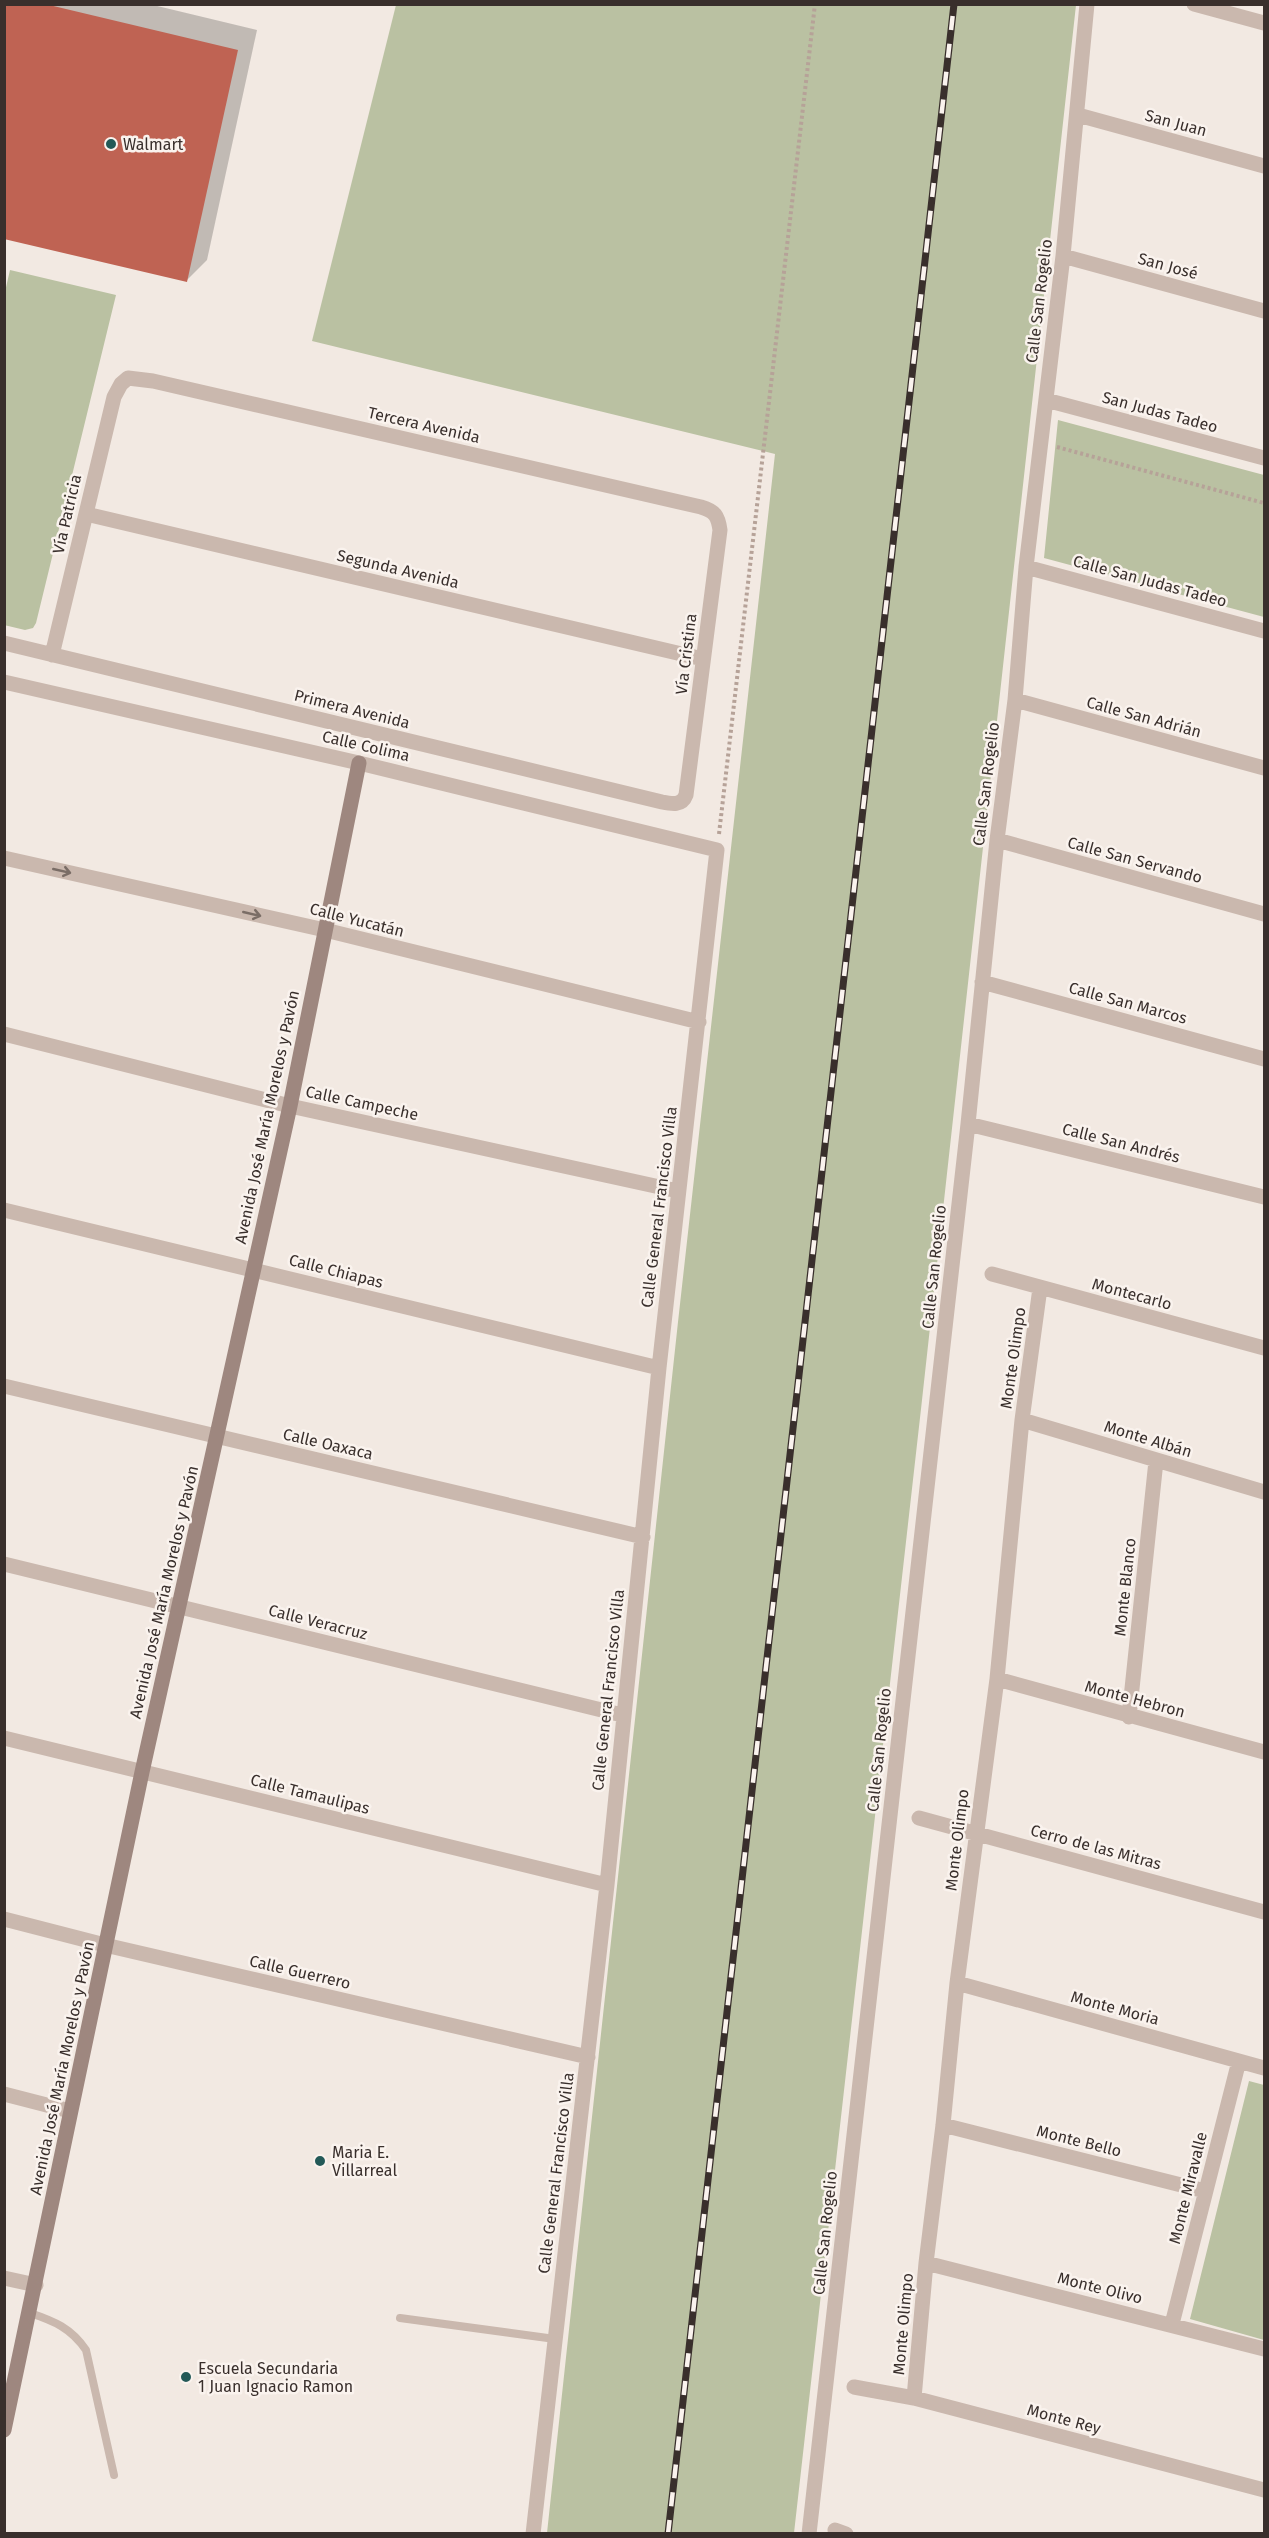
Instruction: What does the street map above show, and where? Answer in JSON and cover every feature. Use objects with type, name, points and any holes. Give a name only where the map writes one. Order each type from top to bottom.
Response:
[{"type":"street","name":"Calle San Rogelio","points":[[809,2534],[968,1124],[997,840],[1015,700],[1026,567],[1063,256],[1087,4]]},
{"type":"street","points":[[1194,4],[1264,23]]},
{"type":"street","name":"San Juan","points":[[1078,115],[1264,166]]},
{"type":"street","name":"San José","points":[[1063,256],[1264,311]]},
{"type":"street","name":"Tercera Avenida","points":[[120,384],[128,378],[153,381],[701,507],[718,517]]},
{"type":"street","name":"Vía Patricia","points":[[52,655],[114,397],[120,384]]},
{"type":"street","name":"San Judas Tadeo","points":[[1046,400],[1264,458]]},
{"type":"street","name":"Segunda Avenida","points":[[86,514],[703,659]]},
{"type":"street","name":"Vía Cristina","points":[[686,795],[720,530],[718,517]]},
{"type":"street","name":"Calle San Judas Tadeo","points":[[1026,567],[1264,631]]},
{"type":"street","name":"Primera Avenida","points":[[4,644],[662,802],[680,803],[686,795]]},
{"type":"street","name":"Calle Colima","points":[[4,682],[359,763],[717,850]]},
{"type":"street","name":"Calle San Adrián","points":[[1015,700],[1264,768]]},
{"type":"street","name":"Avenida José María Morelos y Pavón","points":[[4,2430],[142,1772],[291,1106],[359,763]]},
{"type":"street","name":"Calle San Servando","points":[[997,840],[1264,914]]},
{"type":"street","name":"Calle General Francisco Villa","points":[[533,2534],[607,1885],[622,1714],[717,850]]},
{"type":"street","name":"Calle Yucatán","points":[[4,858],[325,930],[699,1022]]},
{"type":"street","name":"Calle San Marcos","points":[[982,982],[1264,1059]]},
{"type":"street","name":"Calle Campeche","points":[[4,1034],[291,1106],[678,1191]]},
{"type":"street","name":"Calle San Andrés","points":[[968,1124],[1264,1197]]},
{"type":"street","name":"Calle Chiapas","points":[[4,1210],[659,1368]]},
{"type":"street","name":"Montecarlo","points":[[992,1274],[1264,1348]]},
{"type":"street","name":"Monte Olimpo","points":[[914,2398],[926,2263],[957,1983],[997,1679],[1022,1420],[1040,1288]]},
{"type":"street","name":"Calle Oaxaca","points":[[4,1386],[643,1538]]},
{"type":"street","name":"Monte Albán","points":[[1022,1420],[1264,1492]]},
{"type":"street","name":"Monte Blanco","points":[[1130,1717],[1156,1461]]},
{"type":"street","name":"Calle Veracruz","points":[[4,1564],[622,1714]]},
{"type":"street","name":"Monte Hebron","points":[[997,1679],[1264,1752]]},
{"type":"street","name":"Calle Tamaulipas","points":[[4,1738],[607,1885]]},
{"type":"street","name":"Cerro de las Mitras","points":[[919,1818],[1264,1912]]},
{"type":"street","name":"Calle Guerrero","points":[[4,1919],[105,1945],[588,2057]]},
{"type":"street","name":"Monte Moria","points":[[957,1983],[1264,2067]]},
{"type":"street","name":"Monte Miravalle","points":[[1172,2324],[1239,2061]]},
{"type":"street","points":[[4,2094],[70,2111]]},
{"type":"street","name":"Monte Bello","points":[[943,2125],[1205,2192]]},
{"type":"street","name":"Monte Olivo","points":[[926,2263],[1264,2349]]},
{"type":"street","points":[[4,2278],[36,2285]]},
{"type":"street","name":"Monte Rey","points":[[854,2387],[914,2398],[1264,2490]]},
{"type":"lane","points":[[30,2313],[66,2327],[86,2350],[114,2475]]},
{"type":"lane","points":[[400,2318],[555,2339]]},
{"type":"path","points":[[717,850],[815,4]]},
{"type":"path","points":[[1055,447],[1264,503]]},
{"type":"green space","points":[[396,5],[1076,5],[794,2533],[547,2533],[775,454],[312,341]]},
{"type":"green space","points":[[10,270],[116,295],[36,623],[33,628],[25,630],[4,625],[4,296]]},
{"type":"green space","points":[[1058,420],[1264,475],[1264,617],[1044,558]]},
{"type":"green space","points":[[1249,2081],[1264,2085],[1264,2340],[1190,2319]]},
{"type":"building","name":"Walmart","points":[[4,4],[45,4],[238,50],[187,282],[4,239]]},
{"type":"railway","points":[[668,2534],[954,4]]},
{"type":"place","name":"Walmart","points":[[111,144]]},
{"type":"place","name":"Maria E. Villarreal","points":[[320,2161]]},
{"type":"place","name":"Escuela Secundaria 1 Juan Ignacio Ramon","points":[[186,2377]]}]
